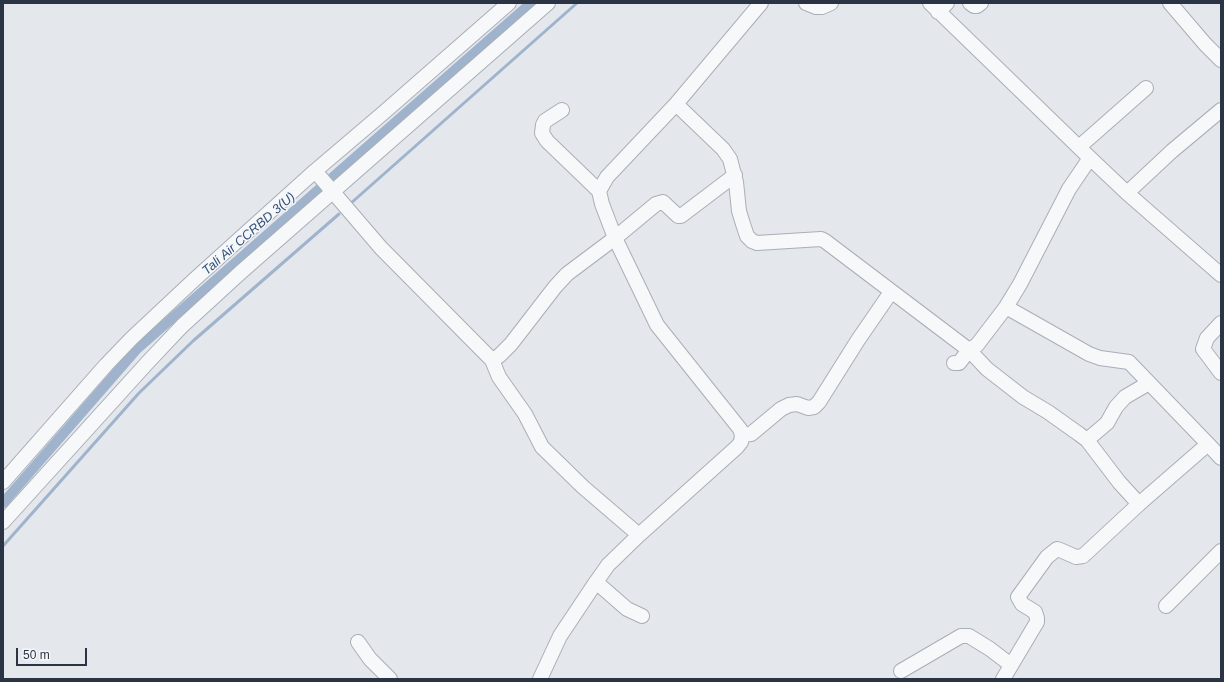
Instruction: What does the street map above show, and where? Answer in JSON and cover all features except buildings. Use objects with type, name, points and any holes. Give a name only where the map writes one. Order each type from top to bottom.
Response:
[{"type":"street","points":[[3,522],[182,326],[324,181],[382,114],[509,3]]},
{"type":"street","points":[[3,482],[106,365],[132,338],[195,279],[324,181],[548,3]]},
{"type":"street","points":[[599,191],[607,177],[676,104],[761,3]]},
{"type":"street","points":[[806,3],[816,7],[822,7],[830,3]]},
{"type":"street","points":[[970,3],[974,6],[981,3]]},
{"type":"street","points":[[1170,3],[1205,44],[1221,60]]},
{"type":"street","points":[[938,6],[1090,158],[1127,193],[1221,275]]},
{"type":"street","points":[[1079,147],[1146,88]]},
{"type":"street","points":[[676,104],[726,153],[730,159],[735,175],[739,211],[747,236],[752,241],[757,243],[820,239],[825,240],[969,350],[986,369],[1023,397],[1048,412],[1087,440],[1119,482],[1139,504]]},
{"type":"street","points":[[540,679],[560,636],[608,566],[639,535],[737,447],[742,435],[736,422],[657,325],[615,238],[602,204],[599,191],[547,141],[542,133],[545,121],[562,110]]},
{"type":"street","points":[[1127,193],[1172,151],[1221,110]]},
{"type":"street","points":[[954,363],[959,363],[963,360],[969,350],[977,345],[1006,307],[1020,284],[1069,189],[1090,158]]},
{"type":"street","points":[[492,360],[499,356],[511,344],[566,274],[615,238],[660,202],[663,202],[678,216],[684,215],[735,175]]},
{"type":"street","points":[[324,181],[381,248],[492,360],[498,377],[525,414],[542,447],[583,487],[639,535]]},
{"type":"street","points":[[742,435],[751,434],[781,409],[789,405],[797,404],[808,408],[814,407],[819,402],[858,340],[892,292]]},
{"type":"street","points":[[1006,307],[1089,354],[1100,358],[1130,362],[1221,458]]},
{"type":"street","points":[[1221,323],[1207,338],[1203,349],[1221,373]]},
{"type":"street","points":[[1087,440],[1107,423],[1116,407],[1125,396],[1149,383]]},
{"type":"street","points":[[1003,679],[1037,622],[1035,612],[1022,604],[1018,597],[1047,557],[1057,550],[1076,557],[1083,556],[1139,504],[1208,444]]},
{"type":"street","points":[[1166,606],[1221,551]]},
{"type":"street","points":[[596,582],[627,609],[642,616]]},
{"type":"street","points":[[901,671],[961,636],[969,636],[1011,665]]},
{"type":"street","points":[[358,642],[370,660],[390,679]]},
{"type":"waterway","name":"Tali Air CCRBD 3(U)","points":[[3,503],[137,349],[531,3]]},
{"type":"waterway","points":[[350,204],[577,3]]},
{"type":"waterway","points":[[3,546],[139,393],[193,341],[339,214]]}]
